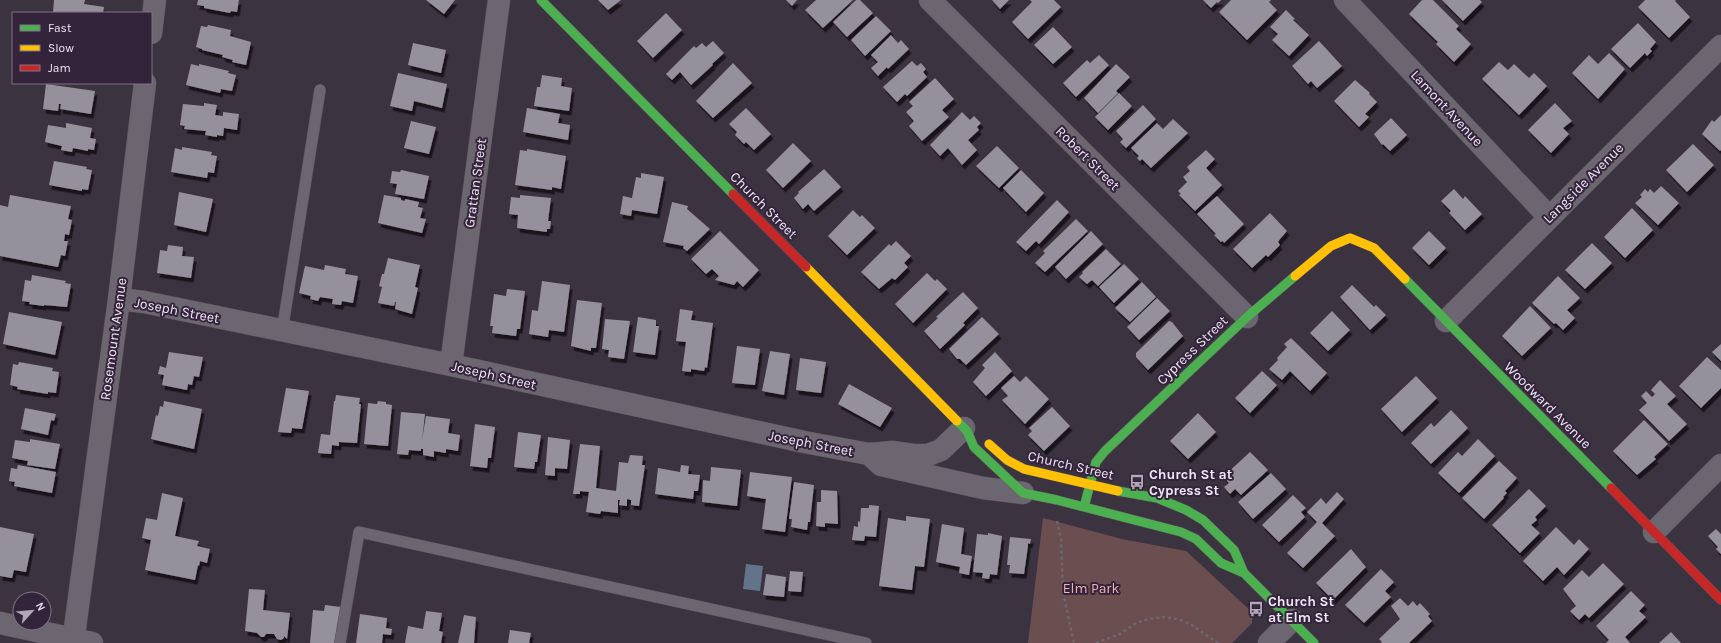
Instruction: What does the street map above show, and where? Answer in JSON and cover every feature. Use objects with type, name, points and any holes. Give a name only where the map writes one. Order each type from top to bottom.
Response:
[{"type":"street","points":[[152,25],[155,0]]},
{"type":"street","name":"Grattan Street","points":[[451,365],[499,0]]},
{"type":"street","name":"Church Street","points":[[541,0],[965,430],[974,447],[1023,493],[1057,500],[1181,532],[1196,539],[1220,563],[1244,573],[1314,643]]},
{"type":"street","name":"Robert Street","points":[[930,0],[1247,317]]},
{"type":"street","name":"Lamont Avenue","points":[[1346,0],[1549,217]]},
{"type":"street","name":"Langside Avenue","points":[[1446,321],[1721,46]]},
{"type":"street","name":"Rosemount Avenue","points":[[80,641],[145,84]]},
{"type":"street","name":"Cypress Street","points":[[1084,507],[1096,462],[1247,317],[1331,246],[1350,238]]},
{"type":"street","name":"Woodward Avenue","points":[[1350,238],[1374,248],[1721,600]]},
{"type":"street","name":"Joseph Street","points":[[119,299],[144,302],[282,332],[451,365],[804,442],[869,454],[892,452],[928,455],[941,450],[965,430]]},
{"type":"street","name":"Church Street","points":[[965,430],[981,437],[1007,460],[1024,469],[1089,485],[1157,498],[1186,510],[1203,520],[1234,550],[1244,573]]},
{"type":"street","name":"Joseph Street","points":[[869,454],[881,465],[983,488],[1023,493]]},
{"type":"street","points":[[1654,532],[1721,465]]},
{"type":"street","points":[[1269,643],[1292,620]]},
{"type":"street","points":[[0,623],[80,641]]},
{"type":"lane","points":[[282,332],[320,90]]},
{"type":"lane","points":[[340,643],[359,532],[866,643]]},
{"type":"path","points":[[1056,518],[1061,539],[1063,592],[1074,643]]},
{"type":"path","points":[[1096,643],[1120,634],[1136,623],[1163,617],[1178,619],[1190,624],[1218,643]]},
{"type":"green space","name":"Elm Park","points":[[1043,518],[1122,539],[1186,551],[1253,613],[1252,623],[1232,643],[1028,643]]},
{"type":"water","points":[[746,564],[763,566],[760,591],[743,589]]},
{"type":"building","points":[[54,0],[85,0],[84,4],[104,7],[103,12],[53,12]]},
{"type":"building","points":[[198,0],[239,0],[237,12],[231,11],[230,13],[204,8],[204,6],[197,5]]},
{"type":"building","points":[[426,0],[455,0],[444,14]]},
{"type":"building","points":[[598,0],[621,0],[608,10]]},
{"type":"building","points":[[786,0],[797,0],[792,6]]},
{"type":"building","points":[[816,0],[853,0],[823,28],[805,10]]},
{"type":"building","points":[[856,0],[860,0],[873,13],[847,37],[833,22]]},
{"type":"building","points":[[992,0],[1009,0],[1000,9]]},
{"type":"building","points":[[1030,0],[1054,0],[1061,7],[1028,39],[1012,22],[1032,2]]},
{"type":"building","points":[[1203,0],[1221,0],[1211,8]]},
{"type":"building","points":[[1231,0],[1271,0],[1269,2],[1277,10],[1247,40],[1219,12]]},
{"type":"building","points":[[1422,0],[1433,0],[1459,26],[1456,29],[1471,44],[1454,62],[1436,44],[1438,42],[1409,14]]},
{"type":"building","points":[[1442,0],[1480,0],[1482,2],[1463,21]]},
{"type":"building","points":[[1645,0],[1676,0],[1675,1],[1690,17],[1669,38],[1638,7]]},
{"type":"building","points":[[1286,10],[1295,19],[1293,20],[1309,35],[1289,56],[1272,40],[1278,34],[1270,27]]},
{"type":"building","points":[[666,13],[682,30],[653,58],[637,41]]},
{"type":"building","points":[[876,16],[891,31],[865,56],[851,40]]},
{"type":"building","points":[[1638,23],[1656,42],[1650,49],[1652,51],[1647,56],[1645,53],[1630,68],[1611,49]]},
{"type":"building","points":[[208,25],[231,30],[230,36],[251,42],[246,65],[232,62],[233,60],[222,57],[223,55],[196,47],[201,26],[207,27]]},
{"type":"building","points":[[1053,27],[1072,47],[1053,64],[1034,45]]},
{"type":"building","points":[[891,35],[898,43],[901,40],[909,49],[888,69],[887,67],[878,76],[871,68],[878,62],[871,55]]},
{"type":"building","points":[[713,41],[724,53],[691,85],[680,72],[672,80],[666,74],[694,46],[696,48],[702,43],[706,47]]},
{"type":"building","points":[[1319,41],[1342,66],[1317,88],[1311,81],[1308,84],[1292,66]]},
{"type":"building","points":[[413,43],[446,50],[441,73],[408,65]]},
{"type":"building","points":[[1609,53],[1625,69],[1598,99],[1572,73],[1589,55],[1598,64]]},
{"type":"building","points":[[1099,55],[1109,65],[1076,97],[1063,83],[1087,60],[1090,63]]},
{"type":"building","points":[[912,61],[917,66],[921,63],[926,69],[923,72],[927,77],[907,96],[905,94],[897,102],[883,87]]},
{"type":"building","points":[[1499,62],[1508,70],[1514,64],[1529,78],[1534,73],[1547,86],[1519,115],[1482,79]]},
{"type":"building","points":[[733,63],[752,83],[713,118],[696,101]]},
{"type":"building","points":[[191,64],[199,66],[199,64],[229,71],[228,73],[236,75],[232,91],[221,89],[220,93],[186,85]]},
{"type":"building","points":[[1116,64],[1130,77],[1116,91],[1118,93],[1098,113],[1084,98]]},
{"type":"building","points":[[398,73],[447,84],[442,108],[414,101],[412,111],[390,106]]},
{"type":"building","points":[[542,75],[562,78],[561,86],[572,88],[569,111],[534,106],[537,87],[540,87]]},
{"type":"building","points":[[935,78],[954,99],[942,110],[949,117],[922,141],[909,126],[914,121],[906,112],[913,106],[909,102]]},
{"type":"building","points":[[1355,80],[1370,93],[1369,94],[1377,102],[1365,114],[1369,117],[1359,127],[1334,101]]},
{"type":"building","points":[[46,84],[95,91],[91,114],[60,109],[61,104],[59,104],[58,111],[43,109]]},
{"type":"building","points":[[1119,93],[1132,106],[1108,130],[1095,117]]},
{"type":"building","points":[[204,103],[217,105],[215,115],[223,116],[223,112],[239,114],[237,130],[224,128],[223,136],[217,135],[217,137],[205,135],[206,131],[184,129],[185,126],[180,125],[183,104],[204,106]]},
{"type":"building","points":[[1555,103],[1572,121],[1563,128],[1569,134],[1551,153],[1528,130]]},
{"type":"building","points":[[1143,105],[1156,119],[1126,148],[1120,142],[1123,139],[1116,131]]},
{"type":"building","points":[[527,108],[560,114],[558,123],[570,125],[568,140],[523,132]]},
{"type":"building","points":[[746,108],[771,134],[754,150],[746,142],[744,144],[735,135],[737,132],[729,124]]},
{"type":"building","points":[[962,112],[970,120],[974,116],[981,123],[977,127],[979,130],[968,140],[977,150],[962,165],[948,148],[940,156],[930,145]]},
{"type":"building","points":[[1721,115],[1720,151],[1702,134],[1712,120],[1714,122]]},
{"type":"building","points":[[1391,118],[1407,135],[1390,151],[1383,144],[1382,145],[1374,134]]},
{"type":"building","points":[[1173,119],[1188,133],[1151,168],[1142,159],[1140,161],[1137,158],[1139,156],[1131,148],[1157,123],[1163,129]]},
{"type":"building","points":[[411,121],[436,127],[429,154],[404,148]]},
{"type":"building","points":[[66,123],[92,128],[90,138],[96,139],[94,150],[88,149],[88,151],[73,148],[72,152],[61,150],[62,146],[45,142],[48,125],[66,128]]},
{"type":"building","points":[[793,143],[811,161],[783,188],[766,170]]},
{"type":"building","points":[[1693,144],[1714,165],[1687,192],[1666,170]]},
{"type":"building","points":[[997,146],[1019,168],[999,188],[976,166]]},
{"type":"building","points":[[182,147],[212,152],[211,155],[217,156],[214,173],[208,172],[207,178],[171,172],[175,148],[182,150]]},
{"type":"building","points":[[527,149],[566,156],[561,189],[552,187],[552,190],[515,185],[520,150],[527,151]]},
{"type":"building","points":[[1206,150],[1215,159],[1206,168],[1222,185],[1195,211],[1179,195],[1181,194],[1178,191],[1187,182],[1183,177],[1190,171],[1187,167]]},
{"type":"building","points":[[54,161],[87,167],[86,169],[92,170],[88,190],[82,189],[82,191],[49,185]]},
{"type":"building","points":[[824,169],[841,187],[814,211],[808,204],[803,209],[794,198],[799,193],[798,192]]},
{"type":"building","points":[[401,170],[429,176],[424,199],[395,194],[397,184],[390,183],[392,171],[400,172]]},
{"type":"building","points":[[1021,170],[1044,193],[1026,212],[1003,188]]},
{"type":"building","points":[[641,173],[664,177],[657,214],[632,210],[631,216],[620,214],[623,196],[632,198],[636,177],[641,178]]},
{"type":"building","points":[[1661,186],[1679,203],[1658,225],[1635,203],[1642,197],[1640,195],[1645,189],[1648,192],[1650,189],[1654,193]]},
{"type":"building","points":[[1454,189],[1463,199],[1465,196],[1482,214],[1465,230],[1449,213],[1451,211],[1441,201]]},
{"type":"building","points":[[179,192],[213,199],[206,232],[174,225]]},
{"type":"building","points":[[10,195],[71,206],[68,219],[72,220],[69,235],[65,234],[64,241],[68,241],[65,256],[61,255],[58,267],[0,256],[0,205],[8,207]]},
{"type":"building","points":[[384,195],[401,198],[401,200],[405,201],[405,199],[419,202],[418,207],[423,208],[420,218],[426,219],[422,233],[378,223]]},
{"type":"building","points":[[520,195],[551,198],[548,221],[551,221],[550,229],[547,229],[547,232],[517,228],[518,215],[509,214],[511,197],[520,198]]},
{"type":"building","points":[[1217,196],[1244,224],[1224,243],[1214,235],[1216,234],[1197,214]]},
{"type":"building","points":[[1057,200],[1069,212],[1039,244],[1036,241],[1026,251],[1016,242]]},
{"type":"building","points":[[672,202],[688,206],[687,209],[710,229],[687,251],[683,248],[684,246],[663,242]]},
{"type":"building","points":[[1632,208],[1653,230],[1625,258],[1604,237]]},
{"type":"building","points":[[853,210],[860,217],[862,215],[875,228],[847,255],[828,236]]},
{"type":"building","points":[[1270,213],[1287,231],[1278,242],[1280,245],[1268,257],[1266,255],[1252,268],[1233,249]]},
{"type":"building","points":[[1076,219],[1088,231],[1045,272],[1035,263],[1045,253],[1043,251]]},
{"type":"building","points":[[720,231],[759,270],[743,287],[737,281],[734,285],[715,280],[719,276],[712,269],[706,274],[691,259]]},
{"type":"building","points":[[1091,231],[1103,244],[1066,279],[1055,267]]},
{"type":"building","points":[[1429,231],[1446,248],[1429,265],[1412,248]]},
{"type":"building","points":[[896,241],[911,256],[904,263],[908,267],[895,280],[892,278],[879,289],[861,272],[889,244],[891,246]]},
{"type":"building","points":[[1592,243],[1612,263],[1585,289],[1565,270]]},
{"type":"building","points":[[168,245],[183,247],[182,256],[194,257],[191,278],[157,273],[160,250],[167,251]]},
{"type":"building","points":[[1106,249],[1121,264],[1098,286],[1092,280],[1087,284],[1079,277],[1083,273],[1082,272]]},
{"type":"building","points":[[388,258],[420,265],[415,287],[418,288],[412,314],[395,309],[396,302],[394,306],[378,303],[382,287],[379,286]]},
{"type":"building","points":[[1124,264],[1139,279],[1114,303],[1099,287]]},
{"type":"building","points":[[325,265],[346,269],[345,274],[358,276],[353,303],[342,301],[341,305],[332,304],[333,299],[320,297],[318,301],[310,299],[311,296],[299,293],[305,266],[324,270]]},
{"type":"building","points":[[927,273],[935,281],[937,279],[947,289],[913,323],[895,304]]},
{"type":"building","points":[[32,275],[66,281],[65,283],[71,284],[67,307],[29,304],[30,302],[22,301],[25,280],[31,281]]},
{"type":"building","points":[[1558,276],[1580,298],[1567,310],[1575,318],[1563,330],[1556,323],[1554,324],[1532,303]]},
{"type":"building","points":[[542,281],[570,285],[564,332],[549,330],[548,337],[529,334],[532,310],[538,311]]},
{"type":"building","points":[[1142,282],[1156,297],[1130,322],[1115,308]]},
{"type":"building","points":[[1352,285],[1374,307],[1376,305],[1386,315],[1370,330],[1340,297]]},
{"type":"building","points":[[507,289],[525,291],[520,329],[517,329],[516,336],[492,333],[493,326],[490,326],[494,294],[506,296]]},
{"type":"building","points":[[963,292],[978,308],[963,323],[965,325],[940,349],[924,331],[938,318],[936,317]]},
{"type":"building","points":[[1157,298],[1170,311],[1139,340],[1127,327]]},
{"type":"building","points":[[577,300],[602,303],[596,348],[591,348],[591,351],[571,346]]},
{"type":"building","points":[[1530,306],[1551,328],[1522,356],[1502,336]]},
{"type":"building","points":[[680,309],[693,311],[691,320],[713,323],[707,368],[705,367],[704,371],[691,369],[691,372],[682,371],[686,342],[676,341]]},
{"type":"building","points":[[1332,311],[1350,330],[1328,351],[1310,333]]},
{"type":"building","points":[[9,312],[62,322],[55,355],[3,344]]},
{"type":"building","points":[[638,317],[656,320],[656,326],[659,326],[655,355],[633,352]]},
{"type":"building","points":[[982,317],[999,334],[966,365],[960,359],[957,359],[949,349]]},
{"type":"building","points":[[605,319],[630,321],[624,359],[608,357],[609,350],[602,349]]},
{"type":"building","points":[[1169,321],[1172,322],[1183,336],[1148,370],[1136,357],[1136,353]]},
{"type":"building","points":[[1291,338],[1327,373],[1310,391],[1290,371],[1282,380],[1269,369],[1278,360],[1277,358],[1287,347],[1284,344]]},
{"type":"building","points":[[1721,344],[1721,361],[1712,352]]},
{"type":"building","points":[[737,346],[760,349],[755,385],[732,383]]},
{"type":"building","points":[[770,351],[790,354],[784,395],[762,391]]},
{"type":"building","points":[[169,352],[203,357],[199,377],[194,376],[192,385],[188,384],[187,390],[162,385],[164,375],[158,374],[160,366],[166,368]]},
{"type":"building","points":[[995,352],[1012,371],[986,396],[973,382],[985,368],[982,365]]},
{"type":"building","points":[[1707,357],[1721,370],[1721,388],[1701,408],[1679,386]]},
{"type":"building","points":[[800,358],[826,362],[821,393],[796,390]]},
{"type":"building","points":[[19,362],[53,368],[52,371],[59,372],[56,393],[48,392],[48,394],[17,389],[18,387],[10,385],[13,364],[18,365]]},
{"type":"building","points":[[1262,371],[1277,385],[1250,413],[1235,398]]},
{"type":"building","points":[[1014,376],[1020,382],[1026,376],[1049,399],[1025,424],[1002,400],[1008,396],[1001,388]]},
{"type":"building","points":[[1416,376],[1437,398],[1402,432],[1381,409]]},
{"type":"building","points":[[1660,380],[1676,396],[1667,404],[1687,424],[1669,441],[1639,410],[1647,403],[1641,396],[1646,391],[1652,397],[1655,394],[1651,390]]},
{"type":"building","points":[[849,384],[892,408],[880,427],[838,404]]},
{"type":"building","points":[[286,388],[309,391],[302,429],[292,428],[291,433],[278,432]]},
{"type":"building","points":[[336,395],[360,398],[359,404],[361,404],[357,443],[339,442],[339,446],[332,445],[331,454],[318,453],[321,434],[330,435]]},
{"type":"building","points":[[164,401],[202,409],[194,449],[151,439],[156,415],[158,416],[160,406],[163,407]]},
{"type":"building","points":[[378,401],[386,402],[386,404],[392,405],[388,446],[364,444],[368,403],[377,404]]},
{"type":"building","points":[[1052,407],[1070,426],[1044,451],[1028,435],[1032,431],[1029,428]]},
{"type":"building","points":[[25,408],[56,414],[54,421],[51,420],[48,435],[21,429]]},
{"type":"building","points":[[1451,410],[1468,428],[1431,464],[1411,443],[1431,423],[1434,427]]},
{"type":"building","points":[[401,412],[425,414],[422,440],[426,416],[450,419],[448,433],[460,435],[458,451],[446,449],[446,453],[434,451],[434,457],[423,455],[423,449],[421,449],[421,451],[409,450],[408,455],[397,454]]},
{"type":"building","points":[[1198,413],[1216,432],[1188,459],[1170,441]]},
{"type":"building","points":[[1644,420],[1668,444],[1654,457],[1656,459],[1637,475],[1613,451]]},
{"type":"building","points":[[475,424],[495,427],[491,458],[488,458],[487,468],[470,466]]},
{"type":"building","points":[[518,432],[541,435],[537,462],[535,462],[534,469],[514,467]]},
{"type":"building","points":[[548,437],[570,440],[567,469],[555,468],[555,476],[545,475]]},
{"type":"building","points":[[30,439],[60,444],[55,469],[27,465],[28,461],[12,458],[15,440],[30,442]]},
{"type":"building","points":[[1478,439],[1495,456],[1459,493],[1438,473],[1458,452],[1462,456]]},
{"type":"building","points":[[580,444],[600,446],[596,488],[616,491],[619,462],[628,463],[630,455],[643,456],[642,465],[645,465],[639,506],[631,505],[631,500],[627,499],[627,506],[619,505],[620,500],[618,500],[618,513],[601,511],[600,514],[586,512],[589,492],[580,491],[580,494],[573,494]]},
{"type":"building","points":[[1250,452],[1268,470],[1241,495],[1235,489],[1230,494],[1224,487],[1229,483],[1223,477]]},
{"type":"building","points":[[1499,461],[1517,478],[1505,491],[1507,493],[1503,497],[1504,498],[1484,519],[1462,498]]},
{"type":"building","points":[[18,465],[56,472],[52,493],[14,486],[15,482],[9,481],[11,468],[17,469]]},
{"type":"building","points":[[681,465],[689,466],[688,474],[700,475],[698,491],[694,491],[693,499],[655,494],[658,468],[680,472]]},
{"type":"building","points":[[711,467],[741,470],[737,506],[702,502],[703,480],[710,481]]},
{"type":"building","points":[[750,472],[792,477],[785,532],[762,529],[766,499],[747,496]]},
{"type":"building","points":[[1271,473],[1286,489],[1253,519],[1238,502]]},
{"type":"building","points":[[794,482],[814,485],[810,522],[808,522],[807,530],[791,527],[792,519],[789,519]]},
{"type":"building","points":[[1529,489],[1546,506],[1535,517],[1537,520],[1531,525],[1540,533],[1520,553],[1492,525]]},
{"type":"building","points":[[821,490],[837,491],[838,524],[825,523],[825,527],[816,526],[817,502],[821,502]]},
{"type":"building","points":[[1337,492],[1344,499],[1322,523],[1335,536],[1303,568],[1287,553],[1317,522],[1307,512],[1321,498],[1326,504]]},
{"type":"building","points":[[162,493],[183,498],[175,536],[199,541],[197,546],[210,549],[207,563],[200,561],[199,566],[198,565],[195,580],[145,570],[151,540],[142,538],[146,518],[157,520]]},
{"type":"building","points":[[1293,495],[1306,508],[1301,512],[1305,517],[1279,542],[1262,525]]},
{"type":"building","points":[[869,505],[879,506],[876,537],[865,536],[864,541],[852,540],[854,526],[858,527],[858,521],[860,522],[861,508],[869,508]]},
{"type":"building","points":[[906,516],[930,519],[924,567],[915,566],[912,590],[879,586],[888,518],[906,521]]},
{"type":"building","points":[[942,524],[964,528],[961,554],[972,556],[969,575],[959,573],[960,567],[936,562]]},
{"type":"building","points":[[0,527],[34,534],[26,572],[14,570],[12,578],[0,576]]},
{"type":"building","points":[[1556,527],[1574,545],[1579,539],[1589,549],[1564,575],[1557,567],[1543,581],[1523,561]]},
{"type":"building","points":[[1716,529],[1721,534],[1721,554],[1716,549],[1718,547],[1708,536]]},
{"type":"building","points":[[988,533],[1002,536],[997,575],[990,574],[989,579],[982,578],[983,573],[973,572],[977,534],[988,535]]},
{"type":"building","points":[[1010,537],[1031,539],[1030,544],[1028,543],[1024,574],[1009,573],[1010,565],[1007,565]]},
{"type":"building","points":[[1351,549],[1366,567],[1333,600],[1316,583]]},
{"type":"building","points":[[1603,563],[1624,584],[1589,618],[1585,614],[1579,620],[1570,611],[1576,606],[1563,589],[1582,570],[1589,577]]},
{"type":"building","points":[[1381,569],[1394,582],[1385,591],[1391,597],[1364,623],[1345,605]]},
{"type":"building","points":[[790,571],[803,572],[801,592],[788,591]]},
{"type":"building","points":[[766,574],[786,577],[784,597],[763,595]]},
{"type":"building","points":[[249,589],[265,590],[263,610],[290,613],[287,639],[284,636],[281,640],[277,639],[274,634],[266,634],[264,637],[261,637],[257,633],[245,631]]},
{"type":"building","points":[[1631,591],[1645,605],[1639,611],[1646,617],[1625,637],[1630,643],[1606,643],[1609,640],[1596,626]]},
{"type":"building","points":[[1400,598],[1408,606],[1413,601],[1417,606],[1420,603],[1430,614],[1428,616],[1432,621],[1409,643],[1380,643],[1382,642],[1379,639],[1400,619],[1391,606]]},
{"type":"building","points":[[325,605],[341,607],[338,643],[310,643],[313,610],[324,611]]},
{"type":"building","points":[[426,611],[442,613],[439,631],[443,632],[441,643],[405,643],[408,626],[423,629]]},
{"type":"building","points":[[360,614],[387,618],[386,628],[392,629],[391,635],[383,634],[382,643],[356,643]]},
{"type":"building","points":[[464,615],[476,617],[474,643],[458,643]]},
{"type":"building","points":[[510,630],[531,633],[529,643],[508,643]]},
{"type":"building","points":[[1671,632],[1681,643],[1659,643]]},
{"type":"traffic: fast","points":[[541,0],[733,194]]},
{"type":"traffic: fast","points":[[1084,507],[1096,462],[1105,451],[1247,317],[1295,276]]},
{"type":"traffic: fast","points":[[1405,279],[1611,488]]},
{"type":"traffic: fast","points":[[957,421],[967,431],[974,447],[1023,493],[1057,500],[1181,532],[1196,539],[1221,563],[1244,573],[1314,643]]},
{"type":"traffic: fast","points":[[1118,491],[1157,498],[1186,510],[1203,520],[1234,550],[1244,573]]},
{"type":"traffic: slow","points":[[1295,276],[1331,246],[1350,238],[1374,248],[1405,279]]},
{"type":"traffic: slow","points":[[806,267],[957,421]]},
{"type":"traffic: slow","points":[[989,444],[1007,460],[1024,469],[1118,491]]},
{"type":"traffic: jam","points":[[733,194],[806,267]]},
{"type":"traffic: jam","points":[[1611,488],[1721,600]]},
{"type":"place","name":"Church St at Cypress St","points":[[1137,482]]},
{"type":"place","name":"Church St at Elm St","points":[[1256,609]]}]
